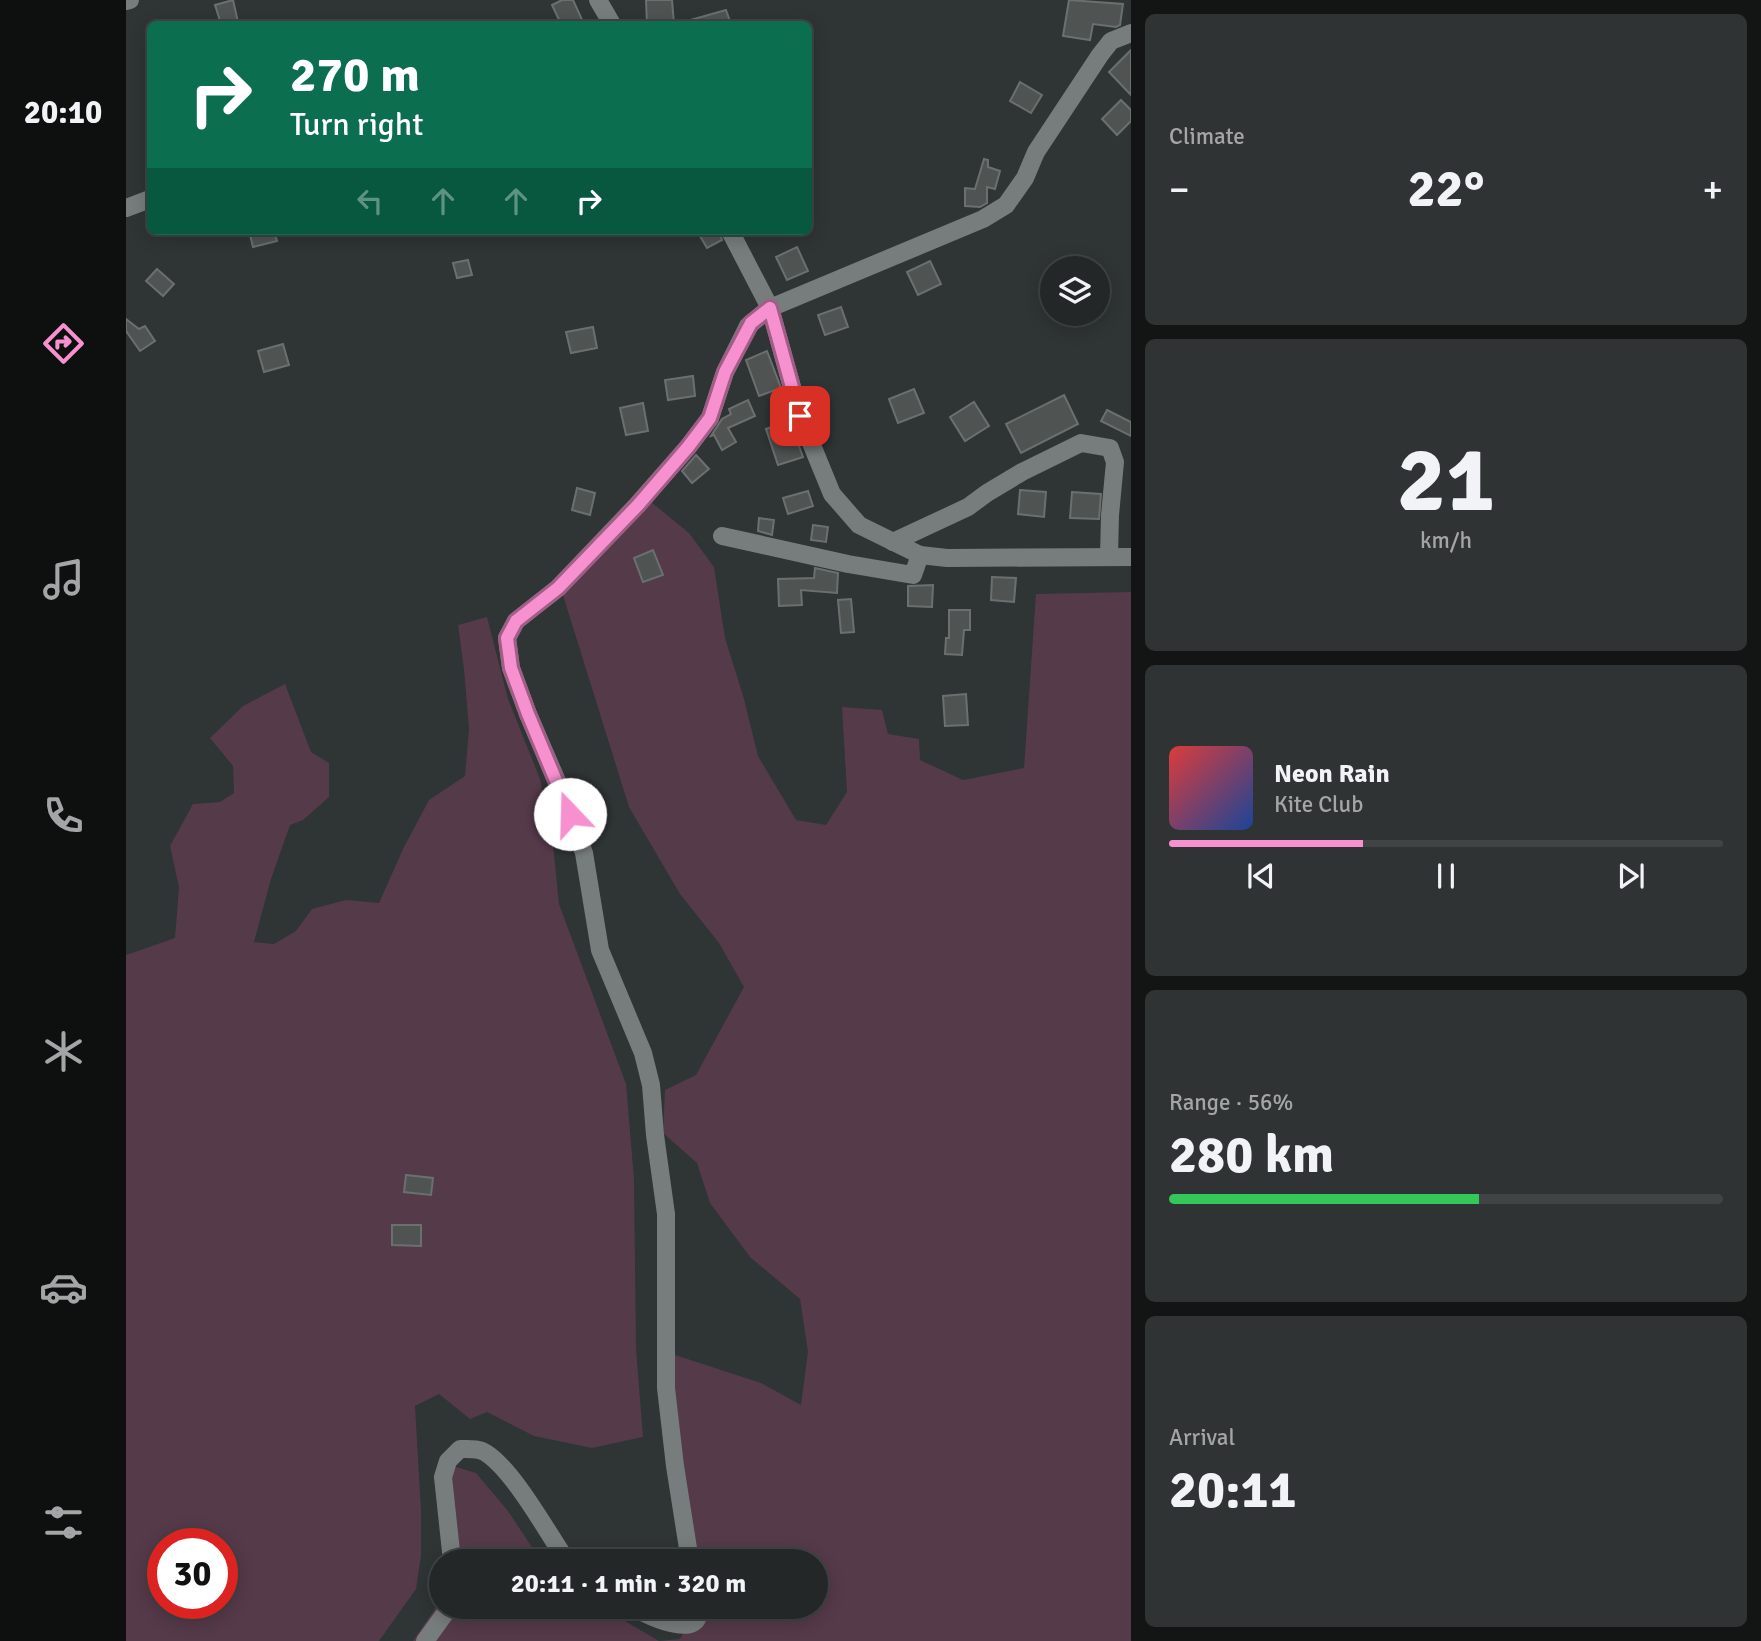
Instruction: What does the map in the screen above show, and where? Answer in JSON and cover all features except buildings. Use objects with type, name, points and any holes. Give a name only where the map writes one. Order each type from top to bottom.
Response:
[{"type":"street","points":[[598,0],[610,21]]},
{"type":"street","points":[[688,1549],[666,1388],[666,1214],[651,1085],[643,1053],[600,950],[584,853],[511,668],[507,638],[516,621],[558,588],[638,505],[688,447],[710,418],[725,372],[751,323],[770,308],[984,219],[1006,205],[1025,178],[1035,152],[1086,73],[1111,41],[1131,33]]},
{"type":"street","points":[[126,208],[147,200]]},
{"type":"street","points":[[732,235],[770,308],[800,416],[832,495],[859,526],[920,555],[947,558],[1131,557]]},
{"type":"street","points":[[893,542],[968,507],[1022,472],[1081,443],[1110,448],[1115,463],[1109,556]]},
{"type":"street","points":[[722,536],[848,564],[914,575],[920,555]]},
{"type":"street","points":[[451,1549],[443,1477],[448,1461],[460,1449],[474,1449],[485,1452],[504,1468],[559,1549]]},
{"type":"street","points":[[425,1641],[441,1619]]},
{"type":"street","points":[[652,1619],[679,1636],[689,1635],[696,1630],[699,1619]]},
{"type":"shaded area","points":[[651,502],[689,533],[714,567],[725,638],[758,756],[796,820],[826,825],[847,792],[842,707],[882,710],[888,734],[919,739],[920,760],[963,780],[1024,768],[1036,594],[1131,592],[1131,1641],[659,1641],[680,1639],[691,1619],[828,1619],[828,1549],[683,1549],[666,1352],[761,1383],[801,1405],[808,1352],[800,1299],[750,1257],[710,1203],[697,1163],[663,1133],[665,1090],[696,1075],[744,987],[719,943],[680,894],[629,807],[562,592]]},
{"type":"shaded area","points":[[487,617],[508,699],[540,779],[553,844],[559,904],[626,1084],[634,1179],[636,1348],[643,1437],[592,1448],[534,1436],[487,1412],[470,1419],[439,1394],[415,1406],[421,1510],[421,1556],[416,1589],[379,1641],[126,1641],[126,955],[175,938],[179,887],[170,846],[193,804],[220,802],[234,793],[233,766],[210,738],[243,706],[285,684],[311,752],[329,763],[329,797],[303,820],[290,825],[271,879],[254,942],[274,944],[296,931],[312,909],[346,900],[379,903],[429,800],[465,776],[469,729],[458,625]]},
{"type":"shaded area","points":[[449,1465],[476,1473],[508,1511],[533,1549],[446,1549]]},
{"type":"shaded area","points":[[429,1618],[621,1619],[659,1641],[413,1641]]},
{"type":"route","points":[[570,814],[511,668],[507,638],[516,621],[558,588],[638,505],[688,447],[710,418],[725,372],[751,323],[770,308],[800,416]]}]
